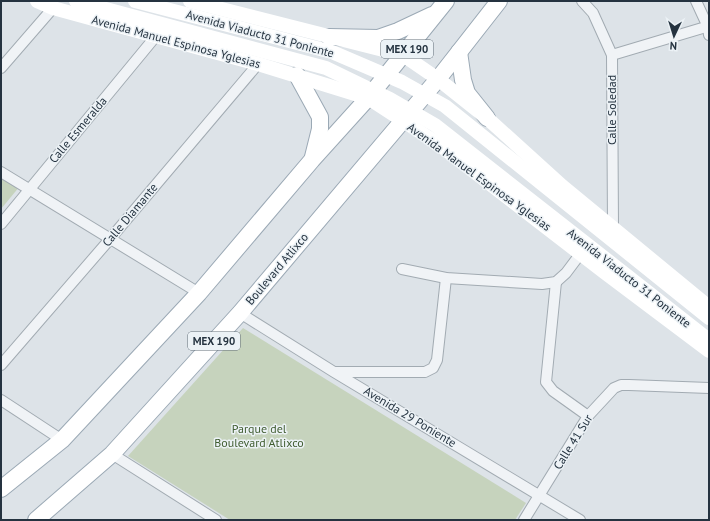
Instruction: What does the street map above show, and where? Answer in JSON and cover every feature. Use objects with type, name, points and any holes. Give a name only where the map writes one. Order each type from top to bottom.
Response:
[{"type":"main road","name":"Avenida Manuel Espinosa Yglesias","points":[[37,1],[53,8],[258,64],[368,98],[437,143],[604,272],[709,350]]},
{"type":"main road","name":"Avenida Viaducto 31 Poniente","points":[[76,1],[326,68],[390,98],[435,125],[709,340]]},
{"type":"main road","name":"Avenida Viaducto 31 Poniente","points":[[135,1],[332,52],[402,82],[445,106],[709,318]]},
{"type":"main road","points":[[190,1],[403,55],[438,78],[487,118],[562,186],[709,307]]},
{"type":"main road","name":"Boulevard Atlixco","points":[[36,520],[112,454],[240,313],[438,78],[499,1]]},
{"type":"main road","points":[[329,37],[378,38],[398,31],[442,6]]},
{"type":"main road","name":"MEX 190","points":[[1,489],[62,440],[199,293],[312,160],[368,98],[442,6]]},
{"type":"main road","points":[[258,64],[283,25]]},
{"type":"main road","points":[[459,52],[463,80],[467,93],[487,118]]},
{"type":"main road","points":[[296,76],[320,117],[320,129],[312,160]]},
{"type":"main road","points":[[537,219],[562,186]]},
{"type":"street","name":"Calle Soledad","points":[[582,1],[592,13],[612,55],[613,228]]},
{"type":"street","points":[[612,55],[709,30],[696,1]]},
{"type":"street","points":[[1,68],[53,8]]},
{"type":"street","name":"Calle Esmeralda","points":[[1,224],[156,36]]},
{"type":"street","name":"Calle Diamante","points":[[1,364],[110,239],[258,64]]},
{"type":"street","points":[[1,172],[199,293]]},
{"type":"street","points":[[402,269],[446,278],[542,284],[556,282],[566,273],[581,253]]},
{"type":"street","points":[[334,372],[425,372],[433,368],[437,360],[446,278]]},
{"type":"street","points":[[556,282],[546,382],[549,388],[588,416]]},
{"type":"street","name":"Avenida 29 Poniente","points":[[240,313],[334,372],[580,520]]},
{"type":"street","name":"Calle 41 Sur","points":[[524,520],[588,416],[614,388],[621,385],[709,388]]},
{"type":"street","points":[[1,400],[62,440]]},
{"type":"street","points":[[112,454],[216,520]]},
{"type":"green space","points":[[1,175],[20,186],[1,209]]},
{"type":"green space","name":"Parque del Boulevard Atlixco","points":[[243,328],[526,503],[515,520],[230,520],[128,456]]}]
